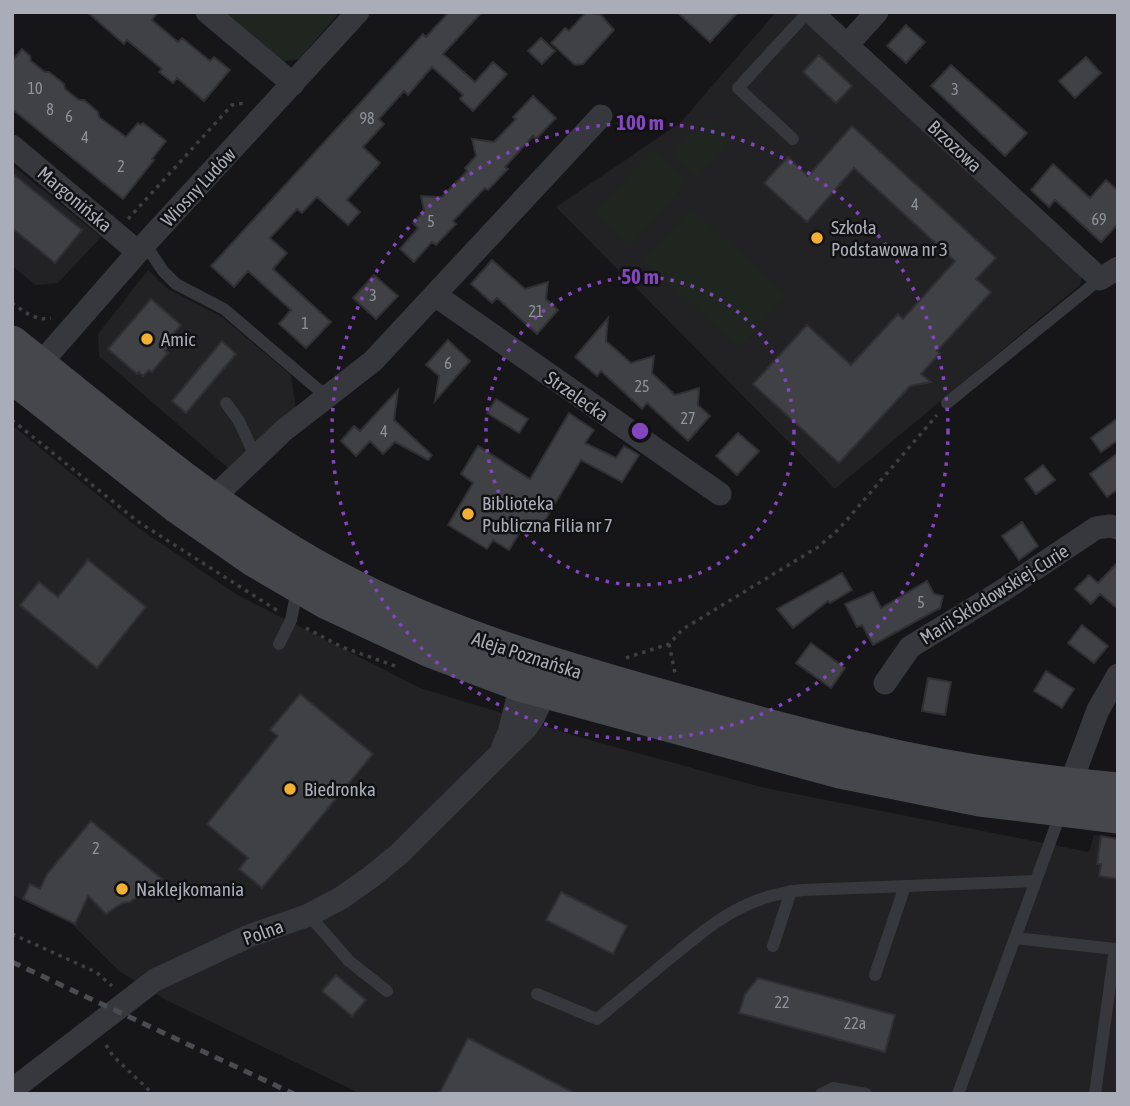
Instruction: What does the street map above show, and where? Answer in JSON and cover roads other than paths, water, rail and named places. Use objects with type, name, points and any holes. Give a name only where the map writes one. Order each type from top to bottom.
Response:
[{"type":"main road","name":"Aleja Poznańska","points":[[12,342],[26,371],[207,529],[297,586],[398,637],[538,675],[853,775],[949,794],[1065,798],[1118,789]]},
{"type":"main road","name":"Aleja Poznańska","points":[[26,371],[288,550],[358,588],[449,629],[538,675],[597,677],[867,750],[981,772],[1118,817]]},
{"type":"street","points":[[207,12],[293,84]]},
{"type":"street","name":"Wiosny Ludów","points":[[26,371],[358,12]]},
{"type":"street","name":"Brzozowa","points":[[809,12],[1109,273]]},
{"type":"street","points":[[847,45],[877,12]]},
{"type":"street","points":[[212,499],[255,456],[373,361],[601,116]]},
{"type":"street","name":"Margonińska","points":[[12,146],[116,233],[141,248]]},
{"type":"street","name":"Strzelecka","points":[[435,295],[720,494]]},
{"type":"street","name":"Marii Skłodowskiej-Curie","points":[[885,683],[910,646],[1002,591],[1096,528],[1118,528]]},
{"type":"street","name":"Polna","points":[[12,1090],[168,972],[249,936],[309,915],[341,898],[371,877],[399,854],[499,755],[538,675]]},
{"type":"street","points":[[1065,798],[1098,710],[1118,675]]},
{"type":"lane","points":[[793,139],[738,88],[809,12]]},
{"type":"lane","points":[[141,248],[176,284],[222,314],[327,397]]},
{"type":"lane","points":[[947,403],[1109,273]]},
{"type":"lane","points":[[226,403],[243,428],[255,456]]},
{"type":"lane","points":[[279,644],[291,620],[297,586]]},
{"type":"lane","points":[[958,1094],[1065,798]]},
{"type":"lane","points":[[537,994],[597,1019],[722,916],[754,901],[791,891],[1035,881]]},
{"type":"lane","points":[[875,975],[905,886]]},
{"type":"lane","points":[[773,946],[791,891]]},
{"type":"lane","points":[[309,915],[349,961],[387,991]]},
{"type":"lane","points":[[1015,938],[1116,949],[1095,1094]]},
{"type":"lane","points":[[821,1094],[833,1088],[843,1088],[866,1094]]},
{"type":"railway","points":[[12,962],[294,1094]]},
{"type":"place","name":"Szkoła Podstawowa nr 3","points":[[817,238]]},
{"type":"place","name":"Amic","points":[[147,339]]},
{"type":"place","name":"Biblioteka Publiczna Filia nr 7","points":[[468,514]]},
{"type":"place","name":"Biedronka","points":[[290,789]]},
{"type":"place","name":"Naklejkomania","points":[[122,889]]}]
